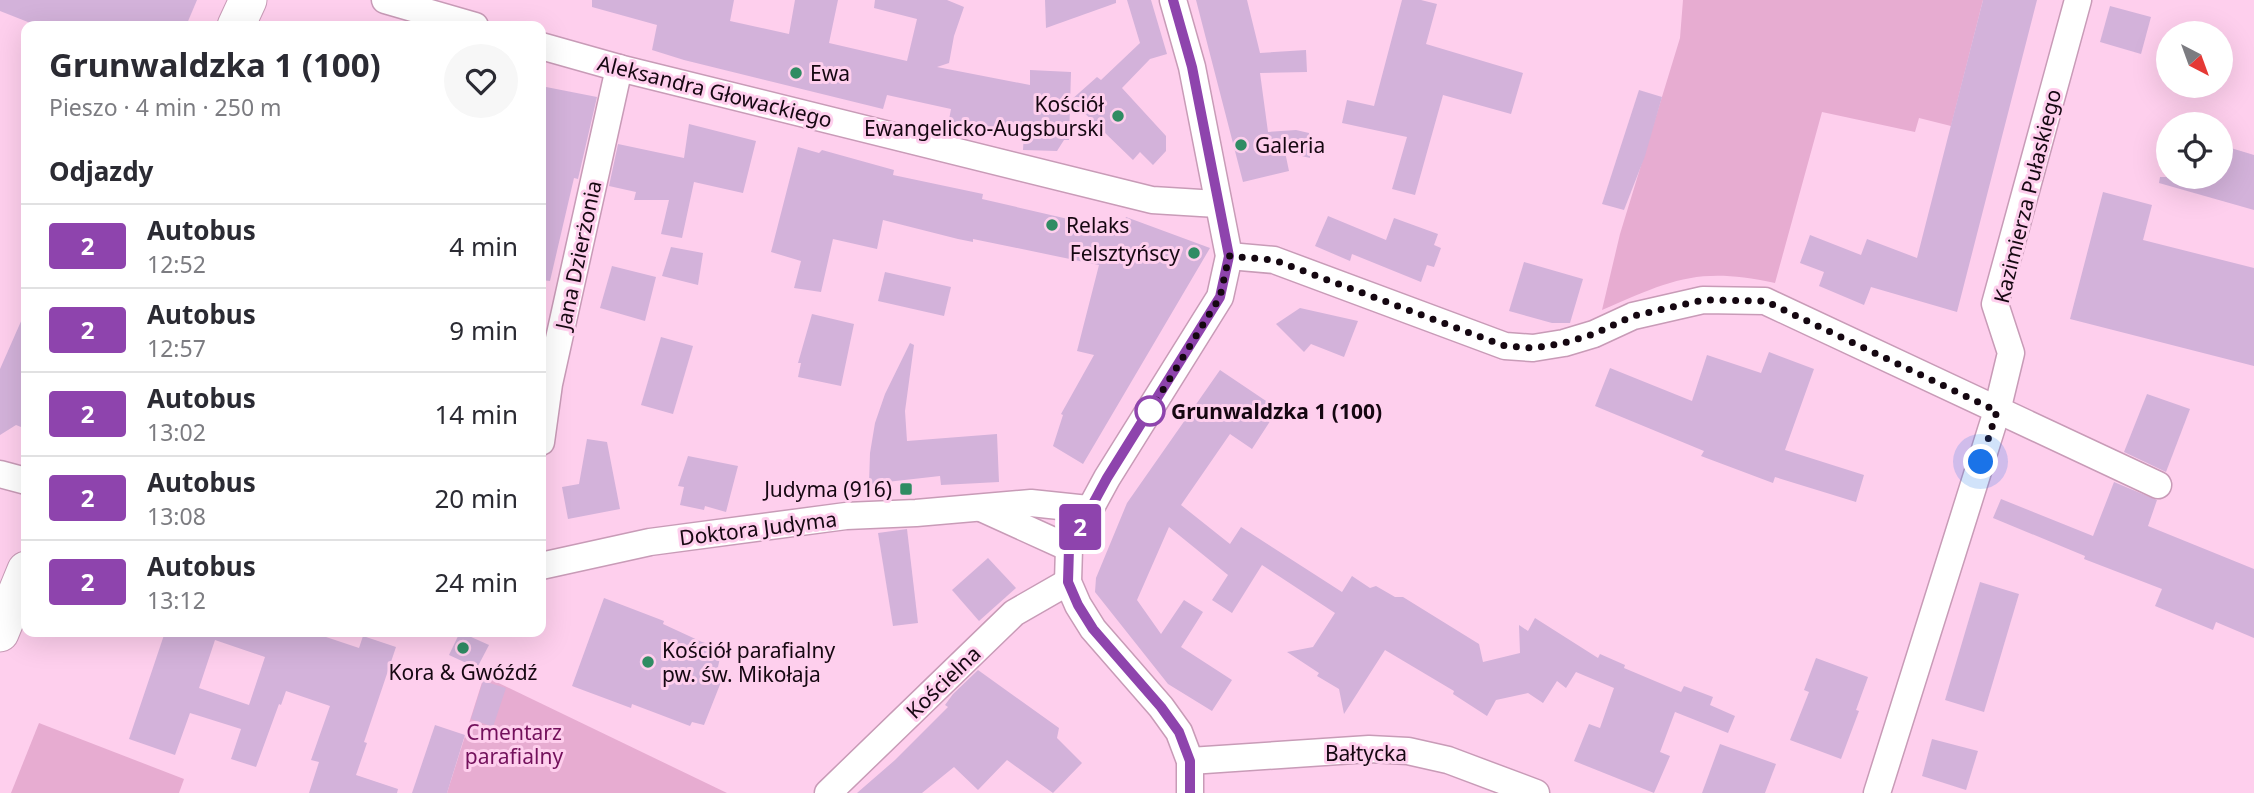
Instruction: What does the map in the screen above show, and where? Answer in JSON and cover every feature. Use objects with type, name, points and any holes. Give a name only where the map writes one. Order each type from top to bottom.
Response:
[{"type":"main road","points":[[238,21],[248,0]]},
{"type":"main road","points":[[0,634],[21,582]]},
{"type":"street","points":[[385,0],[458,21]]},
{"type":"street","points":[[1173,0],[1192,67],[1229,256],[1220,297],[1088,509],[1069,548],[1068,582],[1093,629],[1173,724],[1190,761],[1190,793]]},
{"type":"street","name":"Kazimierza Pułaskiego","points":[[1877,793],[1997,411],[2011,353],[1995,304],[2078,0]]},
{"type":"street","name":"Aleksandra Głowackiego","points":[[546,47],[619,68],[1152,200],[1217,204]]},
{"type":"street","name":"Jana Dzierżonia","points":[[546,406],[619,68]]},
{"type":"street","points":[[1229,256],[1274,260],[1505,346],[1533,348],[1564,343],[1594,334],[1633,316],[1703,300],[1765,301],[2158,485]]},
{"type":"street","points":[[0,474],[21,480]]},
{"type":"street","name":"Doktora Judyma","points":[[546,565],[650,542],[846,516],[1031,503],[1088,509]]},
{"type":"street","points":[[977,506],[1069,548]]},
{"type":"street","name":"Kościelna","points":[[828,793],[1014,613],[1068,582]]},
{"type":"street","name":"Bałtycka","points":[[1190,761],[1368,749],[1408,751],[1448,760],[1536,793]]},
{"type":"green space","points":[[1683,0],[1983,0],[1951,126],[1919,118],[1915,132],[1822,112],[1775,283],[1748,278],[1705,276],[1667,284],[1602,310],[1620,234],[1680,38]]},
{"type":"green space","name":"Cmentarz parafialny","points":[[484,676],[727,793],[447,793]]},
{"type":"green space","points":[[39,723],[184,779],[179,793],[11,793]]},
{"type":"building","points":[[0,0],[197,0],[188,21],[25,21],[0,11]]},
{"type":"building","points":[[592,0],[734,0],[730,21],[789,34],[795,0],[838,0],[829,43],[907,61],[917,19],[874,8],[875,0],[947,0],[964,7],[954,36],[949,63],[937,67],[1030,85],[1030,70],[1071,72],[1069,140],[1064,140],[1057,151],[1023,150],[1024,132],[948,125],[951,109],[887,95],[883,109],[684,60],[652,50],[657,25],[592,7]]},
{"type":"building","points":[[1045,0],[1116,0],[1116,3],[1046,28]]},
{"type":"building","name":"Kościół Ewangelicko-Augsburski","points":[[1127,0],[1151,0],[1167,54],[1150,59],[1122,88],[1166,136],[1166,151],[1153,165],[1140,152],[1133,160],[1071,100],[1097,77],[1101,80],[1140,43]]},
{"type":"building","points":[[1196,0],[1247,0],[1260,53],[1306,50],[1307,72],[1260,73],[1268,132],[1296,130],[1309,133],[1310,158],[1285,152],[1289,171],[1243,182]]},
{"type":"building","points":[[1402,0],[1421,0],[1437,4],[1426,44],[1523,73],[1511,114],[1443,95],[1415,195],[1392,189],[1407,137],[1342,123],[1347,100],[1374,106]]},
{"type":"building","points":[[1983,0],[2037,0],[1957,312],[1871,287],[1864,305],[1819,286],[1824,272],[1800,263],[1810,235],[1861,255],[1867,239],[1917,258]]},
{"type":"building","points":[[2110,6],[2151,17],[2141,54],[2100,42]]},
{"type":"building","points":[[546,87],[597,97],[578,179],[574,178],[550,281],[546,281]]},
{"type":"building","points":[[1639,90],[1662,97],[1645,156],[1624,210],[1602,204]]},
{"type":"building","points":[[689,124],[756,141],[743,193],[694,182],[682,238],[661,234],[669,200],[634,200],[636,192],[609,186],[618,144],[684,158]]},
{"type":"building","points":[[798,147],[819,153],[822,150],[894,170],[893,175],[983,194],[982,199],[1120,231],[1126,217],[1210,248],[1083,464],[1053,446],[1063,415],[1061,414],[1094,355],[1077,351],[1099,265],[973,239],[973,242],[958,239],[883,220],[877,249],[833,239],[821,292],[794,288],[801,261],[771,252]]},
{"type":"building","points":[[2233,149],[2254,155],[2254,210],[2180,189],[2233,189]]},
{"type":"building","points":[[2103,192],[2152,205],[2143,240],[2254,268],[2254,366],[2070,319]]},
{"type":"building","points":[[1328,216],[1386,240],[1394,218],[1438,234],[1434,245],[1441,248],[1434,267],[1427,265],[1421,282],[1352,254],[1350,261],[1315,246]]},
{"type":"building","points":[[671,247],[703,253],[698,285],[662,276]]},
{"type":"building","points":[[1524,262],[1583,279],[1570,323],[1552,323],[1509,311]]},
{"type":"building","points":[[612,266],[656,277],[645,321],[600,308]]},
{"type":"building","points":[[885,272],[951,287],[944,316],[878,301]]},
{"type":"building","points":[[1300,308],[1358,321],[1344,357],[1311,344],[1304,352],[1276,324]]},
{"type":"building","points":[[812,314],[854,324],[841,386],[798,377],[801,363],[798,363]]},
{"type":"building","points":[[21,321],[21,427],[16,425],[0,435],[0,369]]},
{"type":"building","points":[[661,337],[693,346],[673,414],[641,405]]},
{"type":"building","points":[[910,343],[914,345],[905,411],[907,441],[997,434],[999,482],[941,485],[940,476],[869,484],[875,423],[885,394]]},
{"type":"building","points":[[1769,352],[1814,369],[1785,450],[1864,475],[1856,502],[1775,477],[1773,483],[1701,456],[1704,451],[1595,406],[1610,368],[1692,401],[1707,355],[1761,373]]},
{"type":"building","points":[[1220,370],[1278,409],[1252,449],[1230,434],[1181,505],[1230,544],[1241,527],[1342,592],[1352,576],[1370,588],[1376,586],[1395,597],[1403,597],[1479,644],[1483,662],[1520,653],[1519,625],[1528,631],[1535,618],[1598,658],[1600,654],[1625,665],[1624,668],[1681,692],[1684,686],[1713,697],[1710,705],[1735,716],[1728,733],[1675,712],[1660,752],[1670,756],[1654,793],[1574,761],[1589,724],[1600,728],[1614,688],[1576,672],[1566,688],[1557,681],[1543,703],[1528,693],[1496,700],[1487,716],[1453,694],[1454,691],[1385,650],[1344,714],[1339,689],[1317,676],[1319,673],[1287,652],[1313,647],[1335,613],[1262,565],[1232,613],[1212,600],[1228,575],[1169,527],[1137,600],[1161,634],[1184,600],[1203,612],[1181,647],[1232,680],[1212,711],[1168,684],[1095,592],[1096,578],[1127,503]]},
{"type":"building","points":[[2147,394],[2190,409],[2166,472],[2124,452]]},
{"type":"building","points":[[587,439],[607,442],[620,509],[568,519],[562,487],[579,484]]},
{"type":"building","points":[[688,456],[738,466],[726,512],[705,506],[704,510],[680,505],[684,487],[678,486]]},
{"type":"building","points":[[2114,482],[2157,500],[2148,526],[2254,569],[2254,638],[2216,622],[2213,630],[2155,606],[2162,589],[2084,559],[2085,556],[1993,518],[2001,499],[2093,536]]},
{"type":"building","points":[[907,529],[918,623],[893,626],[878,533]]},
{"type":"building","points":[[988,558],[1016,588],[979,621],[952,590]]},
{"type":"building","points":[[1980,582],[2019,594],[1984,712],[1945,700]]},
{"type":"building","name":"Kościół parafialny pw. św. Mikołaja","points":[[604,598],[664,621],[663,624],[702,642],[722,648],[718,667],[724,669],[721,682],[704,725],[692,722],[690,726],[632,704],[631,708],[572,686]]},
{"type":"building","points":[[163,637],[326,637],[359,648],[363,637],[366,637],[396,647],[364,742],[367,743],[356,775],[398,789],[397,793],[309,793],[319,762],[311,760],[330,706],[286,691],[256,767],[231,759],[241,729],[190,713],[175,755],[129,739]],"holes":[[[215,640],[265,657],[249,705],[199,688]]]},
{"type":"building","points":[[458,637],[471,637],[489,645],[477,668],[449,655]]},
{"type":"building","points":[[1816,658],[1868,677],[1841,759],[1790,740],[1809,692],[1804,690]]},
{"type":"building","points":[[978,670],[1059,728],[1057,738],[1082,763],[1053,793],[1007,760],[978,790],[954,767],[922,793],[857,793],[895,760],[948,707],[945,705],[953,694]]},
{"type":"building","points":[[483,681],[506,688],[493,727],[471,719]]},
{"type":"building","points":[[435,725],[465,735],[447,793],[412,793]]},
{"type":"building","points":[[1932,739],[1978,751],[1966,790],[1922,776]]},
{"type":"building","points":[[1720,744],[1776,764],[1765,793],[1702,793]]},
{"type":"bus line","name":"2","points":[[1173,0],[1192,67],[1229,256],[1220,297],[1088,509],[1069,548],[1068,582],[1093,629],[1161,707],[1179,732],[1190,761],[1190,793]]},
{"type":"place","name":"Ewa","points":[[796,73]]},
{"type":"place","name":"Kościół Ewangelicko-Augsburski","points":[[1118,116]]},
{"type":"place","name":"Galeria","points":[[1241,145]]},
{"type":"place","name":"Relaks","points":[[1052,225]]},
{"type":"place","name":"Felsztyńscy","points":[[1194,253]]},
{"type":"place","name":"Grunwaldzka 1 (100)","points":[[1150,411]]},
{"type":"place","name":"Judyma (916)","points":[[906,489]]},
{"type":"place","name":"Kora & Gwóźdź","points":[[463,648]]},
{"type":"place","name":"Kościół parafialny pw. św. Mikołaja","points":[[648,662]]},
{"type":"route","points":[[1150,411],[1220,297],[1229,256],[1274,260],[1505,346],[1533,348],[1564,343],[1594,334],[1633,316],[1703,300],[1765,301],[1997,411],[1981,462]]}]
